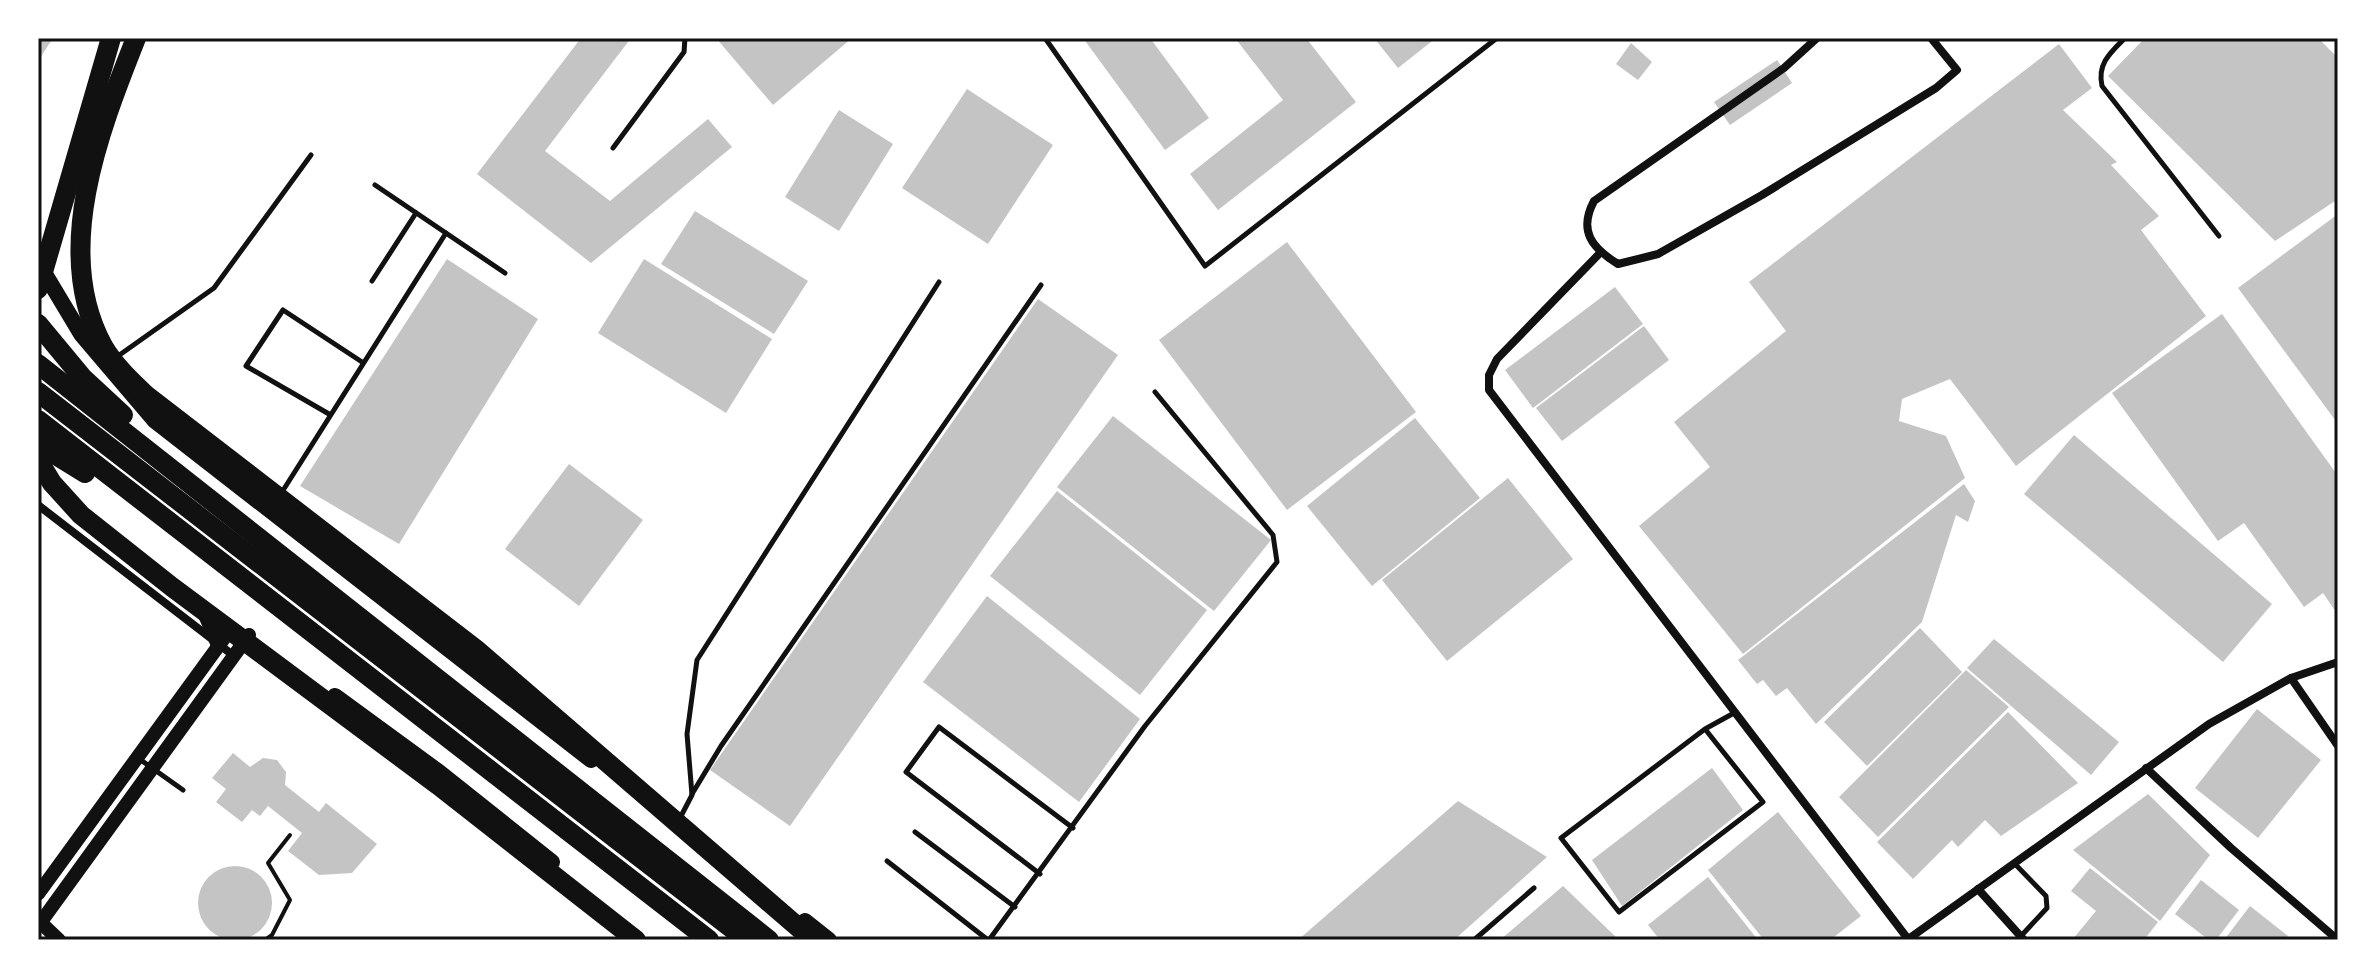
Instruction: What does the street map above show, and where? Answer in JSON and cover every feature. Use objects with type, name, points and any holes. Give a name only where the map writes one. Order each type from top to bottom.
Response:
[{"type":"highway","points":[[38,289],[111,38]]},
{"type":"highway","points":[[136,38],[109,107],[81,222],[88,304],[102,345],[121,371],[147,396],[478,651],[813,940]]},
{"type":"highway","points":[[38,324],[82,377],[207,495]]},
{"type":"highway","points":[[38,364],[769,940]]},
{"type":"highway","points":[[38,392],[747,940]]},
{"type":"highway","points":[[38,420],[709,940]]},
{"type":"highway","points":[[38,436],[690,940]]},
{"type":"highway","points":[[38,444],[85,473]]},
{"type":"highway","points":[[38,460],[52,483],[81,515],[172,587],[438,785],[636,940]]},
{"type":"main road","points":[[38,262],[104,365],[155,421],[829,940]]},
{"type":"main road","points":[[38,478],[439,772],[650,940]]},
{"type":"main road","points":[[198,597],[219,645]]},
{"type":"street","points":[[1817,38],[1784,68],[1594,201],[1586,216],[1586,233],[1600,253],[1618,264],[1658,254],[1762,195],[1936,88],[1957,70],[1931,38]]},
{"type":"street","points":[[1600,253],[1497,359],[1489,375],[1489,390],[1908,940],[2209,724],[2291,678],[2338,662]]},
{"type":"street","points":[[38,505],[234,656]]},
{"type":"street","points":[[38,894],[235,624]]},
{"type":"street","points":[[59,940],[39,923],[249,635]]},
{"type":"street","points":[[2291,678],[2338,746]]},
{"type":"street","points":[[2146,768],[2231,848],[2338,940]]},
{"type":"street","points":[[1978,889],[2022,938]]},
{"type":"lane","points":[[613,148],[684,52],[685,38]]},
{"type":"lane","points":[[1045,38],[1205,266],[1497,38]]},
{"type":"lane","points":[[2125,38],[2106,57],[2099,73],[2102,86],[2219,236]]},
{"type":"lane","points":[[104,365],[144,340],[214,288],[311,155]]},
{"type":"lane","points":[[375,185],[505,273]]},
{"type":"lane","points":[[372,281],[416,213]]},
{"type":"lane","points":[[270,512],[446,233]]},
{"type":"lane","points":[[692,795],[687,734],[697,660],[939,282]]},
{"type":"lane","points":[[677,825],[721,746],[1041,285]]},
{"type":"lane","points":[[329,414],[246,366],[283,310],[362,362]]},
{"type":"lane","points":[[887,861],[989,940],[1074,828],[1145,726],[1277,562],[1273,535],[1155,392]]},
{"type":"lane","points":[[1705,729],[1763,802],[1619,912],[1561,838],[1705,729],[1734,713]]},
{"type":"lane","points":[[1040,874],[906,772],[939,727],[1074,828]]},
{"type":"lane","points":[[138,757],[183,790]]},
{"type":"lane","points":[[915,832],[1015,907]]},
{"type":"lane","points":[[2014,863],[2046,896],[2047,908],[2022,938]]},
{"type":"lane","points":[[1474,940],[1534,888]]},
{"type":"path","points":[[265,940],[272,935],[290,900],[268,863],[290,835]]},
{"type":"building","points":[[38,38],[53,38],[38,61]]},
{"type":"building","points":[[581,38],[631,38],[545,151],[610,201],[708,119],[732,147],[591,263],[477,174]]},
{"type":"building","points":[[716,38],[852,38],[773,105]]},
{"type":"building","points":[[1083,38],[1150,38],[1209,118],[1165,150]]},
{"type":"building","points":[[1235,38],[1306,38],[1356,102],[1218,210],[1190,174],[1283,100]]},
{"type":"building","points":[[1374,38],[1436,38],[1398,68]]},
{"type":"building","points":[[2145,38],[2318,38],[2338,58],[2338,199],[2275,241],[2108,76]]},
{"type":"building","points":[[1631,43],[1652,62],[1638,80],[1616,64]]},
{"type":"building","points":[[2059,44],[2092,88],[2063,110],[2117,162],[2111,165],[2159,216],[2141,230],[2206,316],[2016,466],[1950,379],[1902,399],[1899,421],[1946,436],[1965,478],[1743,654],[1639,526],[1710,467],[1674,422],[1786,331],[1749,282]]},
{"type":"building","points":[[1777,60],[1792,83],[1730,125],[1714,102]]},
{"type":"building","points":[[967,89],[1053,145],[988,244],[902,188]]},
{"type":"building","points":[[839,110],[893,144],[839,231],[785,197]]},
{"type":"building","points":[[695,211],[808,281],[774,334],[661,264]]},
{"type":"building","points":[[2338,214],[2338,424],[2238,288]]},
{"type":"building","points":[[1287,242],[1416,412],[1287,510],[1159,340]]},
{"type":"building","points":[[447,259],[538,319],[399,544],[300,486]]},
{"type":"building","points":[[644,259],[772,339],[726,413],[598,333]]},
{"type":"building","points":[[1615,287],[1643,324],[1533,408],[1505,370]]},
{"type":"building","points":[[1038,299],[1118,355],[790,826],[710,770]]},
{"type":"building","points":[[2222,314],[2338,476],[2336,612],[2323,593],[2304,607],[2244,523],[2218,541],[2112,393]]},
{"type":"building","points":[[1644,326],[1669,360],[1562,441],[1536,408]]},
{"type":"building","points":[[1113,416],[1271,540],[1214,611],[1057,487]]},
{"type":"building","points":[[1415,418],[1480,498],[1372,586],[1307,506]]},
{"type":"building","points":[[2074,435],[2272,604],[2223,662],[2024,494]]},
{"type":"building","points":[[569,464],[643,520],[579,606],[505,549]]},
{"type":"building","points":[[1508,478],[1573,559],[1447,661],[1382,580]]},
{"type":"building","points":[[1964,484],[1975,501],[1968,522],[1956,515],[1922,622],[1816,724],[1787,688],[1776,696],[1763,680],[1757,684],[1738,660]]},
{"type":"building","points":[[1057,491],[1207,610],[1140,695],[990,576]]},
{"type":"building","points":[[987,596],[1140,719],[1079,802],[923,682]]},
{"type":"building","points":[[1920,628],[1962,672],[1867,766],[1824,722]]},
{"type":"building","points":[[1994,639],[2119,742],[2091,775],[1967,668]]},
{"type":"building","points":[[1966,670],[2009,707],[1878,837],[1839,797]]},
{"type":"building","points":[[2257,709],[2321,760],[2258,838],[2195,788]]},
{"type":"building","points":[[2008,712],[2078,783],[2001,836],[1985,820],[1958,847],[1952,840],[1913,879],[1877,842]]},
{"type":"building","points":[[233,753],[250,767],[263,758],[277,760],[286,772],[285,785],[319,812],[326,803],[377,844],[352,873],[319,875],[288,851],[302,833],[268,806],[260,816],[252,810],[242,822],[216,802],[226,789],[212,778]]},
{"type":"building","points":[[1712,768],[1743,810],[1622,906],[1592,860]]},
{"type":"building","points":[[2148,794],[2210,855],[2160,921],[2073,850]]},
{"type":"building","points":[[1458,801],[1547,857],[1454,940],[1298,940]]},
{"type":"building","points":[[1778,812],[1861,916],[1830,940],[1764,940],[1708,870]]},
{"type":"building","points":[[235,866],[249,869],[261,877],[269,889],[272,903],[269,917],[261,929],[249,937],[235,940],[221,937],[209,929],[201,917],[198,903],[201,889],[209,877],[221,869]]},
{"type":"building","points":[[2090,868],[2158,922],[2144,940],[2072,940],[2096,911],[2071,891]]},
{"type":"building","points":[[1708,877],[1758,940],[1660,940],[1648,925]]},
{"type":"building","points":[[2201,880],[2239,910],[2216,940],[2209,940],[2175,914]]},
{"type":"building","points":[[1563,886],[1619,940],[1500,940]]},
{"type":"building","points":[[2250,906],[2288,936],[2285,940],[2224,940]]}]
